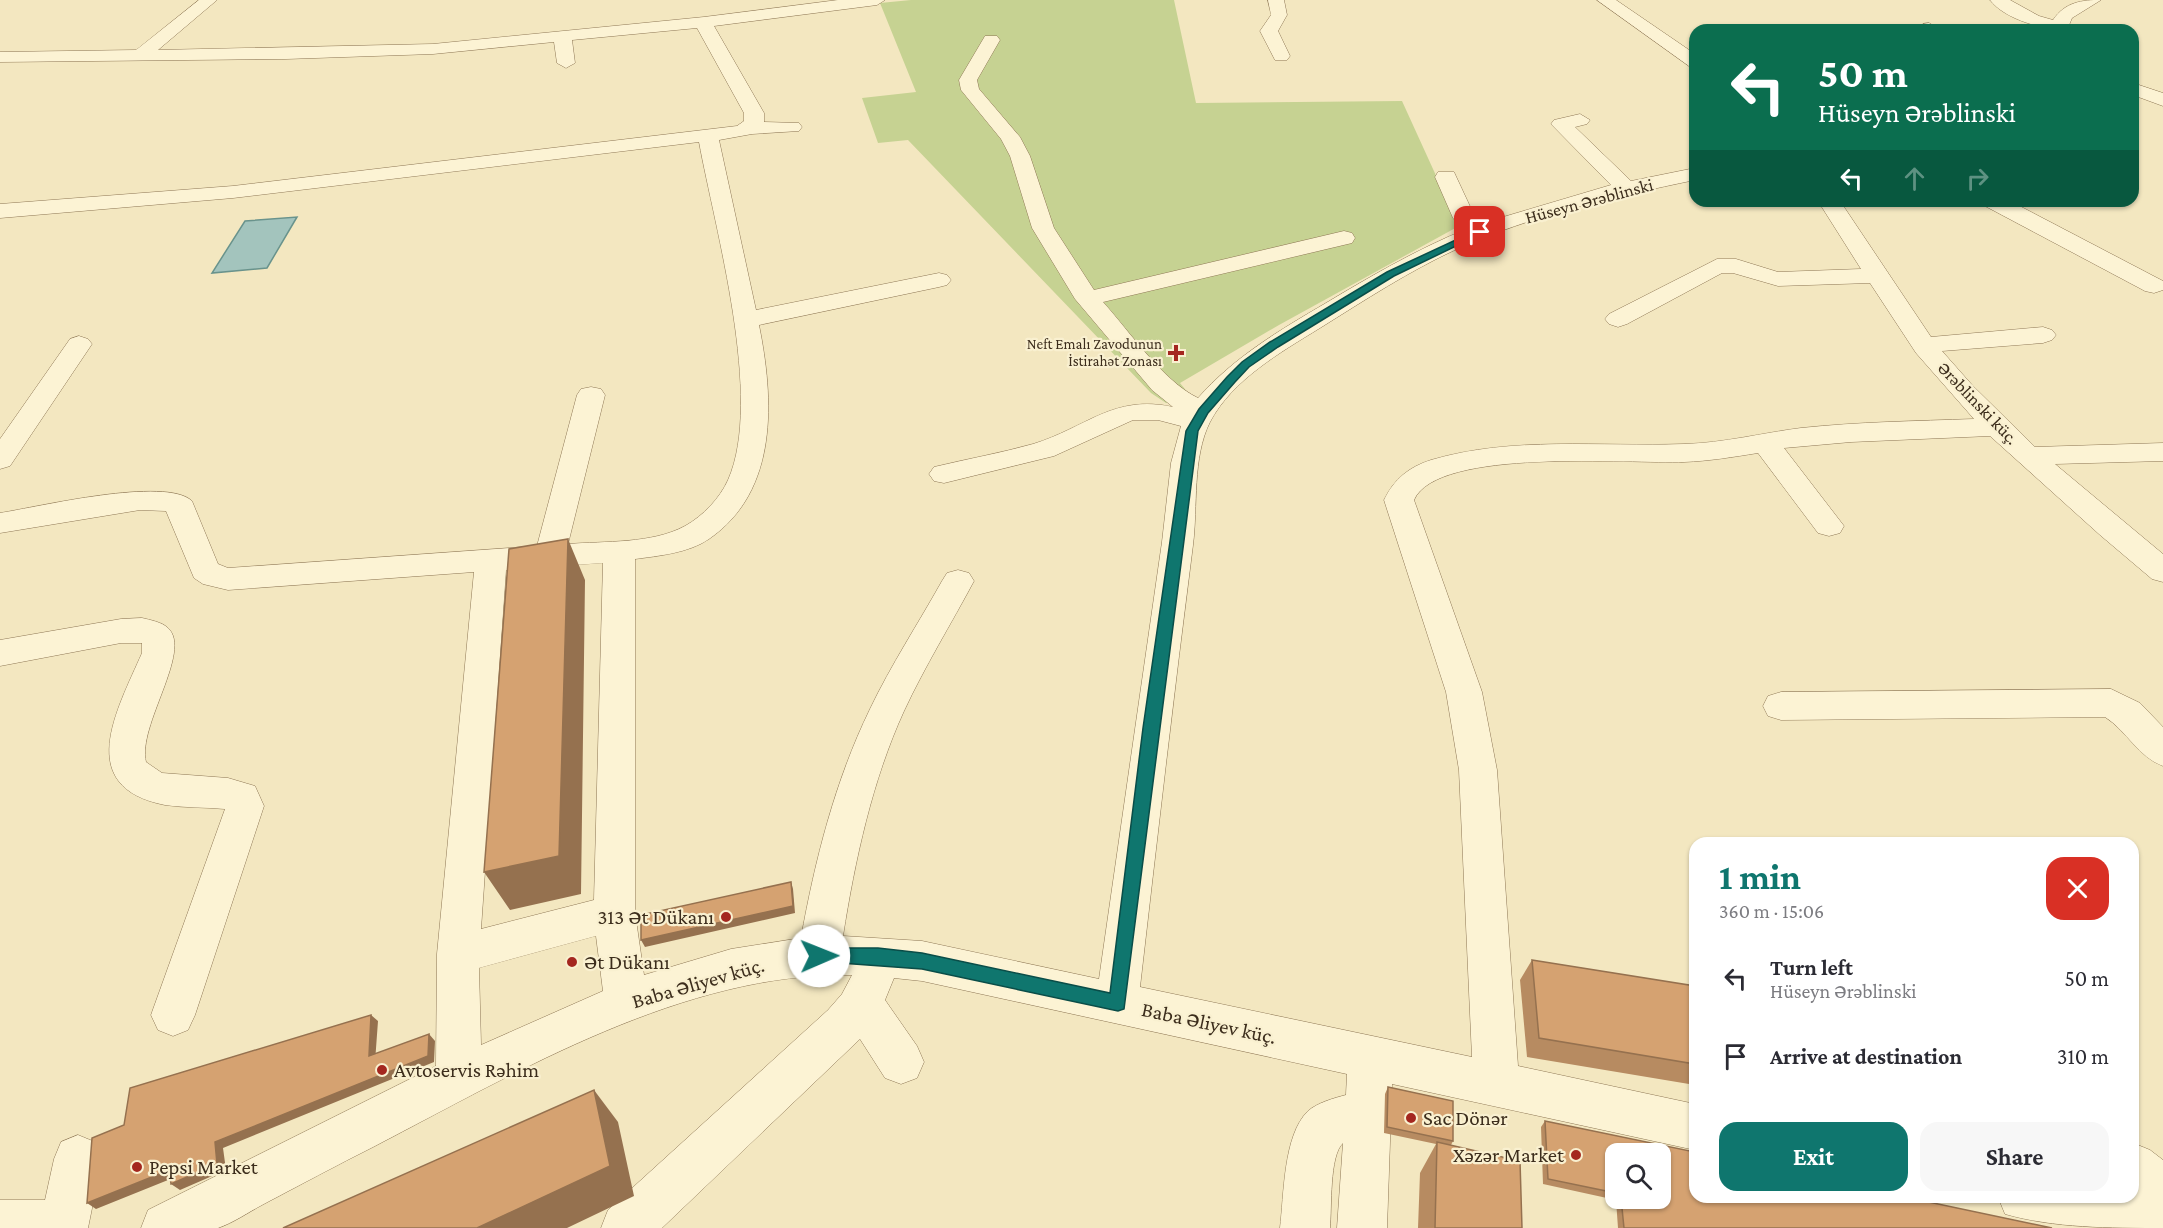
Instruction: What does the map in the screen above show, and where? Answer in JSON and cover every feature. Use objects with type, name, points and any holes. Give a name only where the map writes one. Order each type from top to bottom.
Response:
[{"type":"street","points":[[140,56],[209,0]]},
{"type":"street","points":[[0,57],[400,51],[704,22],[738,9],[877,0]]},
{"type":"street","points":[[1276,0],[1279,15],[1269,31],[1281,56]]},
{"type":"street","points":[[1605,0],[1689,58]]},
{"type":"street","points":[[1998,0],[2033,20],[2046,24]]},
{"type":"street","points":[[2061,24],[2067,14],[2093,0]]},
{"type":"street","points":[[704,22],[709,36],[754,113],[756,118],[750,128]]},
{"type":"street","points":[[562,35],[566,63]]},
{"type":"street","points":[[991,40],[968,80],[970,90],[1010,137],[1020,156],[1043,228],[1088,299],[1161,384],[1200,416]]},
{"type":"street","points":[[2139,91],[2163,100]]},
{"type":"street","points":[[1580,120],[1560,124],[1626,188]]},
{"type":"street","points":[[0,211],[233,192],[708,137],[750,128],[792,127]]},
{"type":"street","points":[[0,523],[140,500],[174,501],[181,508],[205,570],[214,576],[228,579],[619,551],[656,545],[697,532],[727,506],[740,485],[750,455],[755,399],[746,320],[708,137]]},
{"type":"street","name":"Hüseyn Ərəblinski","points":[[1118,1003],[1150,728],[1181,520],[1189,446],[1200,416],[1246,365],[1274,345],[1391,274],[1480,232],[1626,188],[1689,175]]},
{"type":"street","points":[[1446,177],[1464,218],[1480,232]]},
{"type":"street","name":"Ərəblinski küç.","points":[[1833,207],[1925,345],[1962,391],[2030,456],[2163,571]]},
{"type":"street","points":[[2004,207],[2154,286]]},
{"type":"street","points":[[1088,299],[1344,238]]},
{"type":"street","points":[[1618,319],[1717,266],[1726,265],[1778,279],[1878,276]]},
{"type":"street","points":[[746,320],[939,280]]},
{"type":"street","points":[[1925,345],[2043,335]]},
{"type":"street","points":[[0,460],[13,421],[79,344]]},
{"type":"street","points":[[550,555],[591,394]]},
{"type":"street","points":[[944,474],[1044,450],[1129,412],[1200,416]]},
{"type":"street","points":[[1496,1084],[1478,770],[1464,692],[1400,500],[1402,492],[1425,472],[1477,459],[1551,453],[1686,453],[1861,432],[1998,427]]},
{"type":"street","points":[[1765,443],[1829,526]]},
{"type":"street","points":[[2030,456],[2163,452]]},
{"type":"street","points":[[619,551],[614,913],[626,1003]]},
{"type":"street","points":[[459,1078],[458,954],[491,559]]},
{"type":"street","points":[[819,956],[834,865],[872,746],[887,710],[958,581]]},
{"type":"street","points":[[0,653],[121,631],[142,630],[154,634],[159,639],[159,653],[127,735],[123,755],[129,770],[138,779],[170,790],[231,793],[242,797],[245,806],[242,820],[173,1016]]},
{"type":"street","points":[[1781,706],[2111,703],[2127,713],[2163,751]]},
{"type":"street","points":[[458,954],[614,913]]},
{"type":"street","name":"Baba Əliyev küç.","points":[[166,1228],[459,1078],[626,1003],[733,968],[819,956],[878,956],[922,961],[1689,1126]]},
{"type":"street","points":[[627,1228],[863,1005],[872,982],[878,956]]},
{"type":"street","points":[[863,1005],[901,1062]]},
{"type":"street","points":[[1362,1228],[1371,1057]]},
{"type":"street","points":[[1305,1228],[1315,1141],[1323,1128],[1334,1121],[1368,1114]]},
{"type":"street","points":[[0,1225],[63,1227],[78,1159]]},
{"type":"street","points":[[2139,1172],[2150,1180],[2163,1200]]},
{"type":"street","points":[[2049,1210],[2163,1227]]},
{"type":"green space","points":[[911,0],[1174,0],[1196,103],[1402,101],[1459,226],[1279,325],[1180,383],[1189,394],[1166,403],[1151,393],[908,140],[878,143],[862,98],[916,92],[880,3]]},
{"type":"water","points":[[297,217],[267,268],[212,273],[245,221]]},
{"type":"building","points":[[568,539],[559,856],[484,872],[509,549]]},
{"type":"building","points":[[791,882],[793,906],[641,940],[641,915]]},
{"type":"building","points":[[1532,960],[1689,985],[1689,1063],[1539,1038]]},
{"type":"building","points":[[371,1015],[369,1056],[429,1034],[428,1056],[215,1142],[217,1164],[171,1184],[169,1170],[87,1203],[92,1138],[124,1125],[130,1088]]},
{"type":"building","points":[[1388,1087],[1453,1101],[1453,1141],[1387,1127]]},
{"type":"building","points":[[594,1090],[610,1166],[477,1228],[283,1228]]},
{"type":"building","points":[[1545,1121],[1651,1143],[1605,1143],[1605,1191],[1548,1179]]},
{"type":"building","points":[[1437,1142],[1520,1161],[1522,1228],[1435,1228]]},
{"type":"building","points":[[1671,1147],[1689,1151],[1689,1203],[1933,1203],[2052,1228],[1624,1228],[1622,1209],[1671,1209]]},
{"type":"place","name":"Neft Emalı Zavodunun İstirahət Zonası","points":[[1176,353]]},
{"type":"place","name":"313 Ət Dükanı","points":[[726,917]]},
{"type":"place","name":"Ət Dükanı","points":[[572,962]]},
{"type":"place","name":"Avtoservis Rəhim","points":[[382,1070]]},
{"type":"place","name":"Sac Dönər","points":[[1411,1118]]},
{"type":"place","name":"Xəzər Market","points":[[1576,1155]]},
{"type":"place","name":"Pepsi Market","points":[[137,1167]]},
{"type":"route","points":[[819,956],[878,956],[922,961],[1118,1003],[1150,728],[1192,431],[1203,411],[1231,379],[1274,345],[1391,274],[1452,243],[1480,232]]}]
